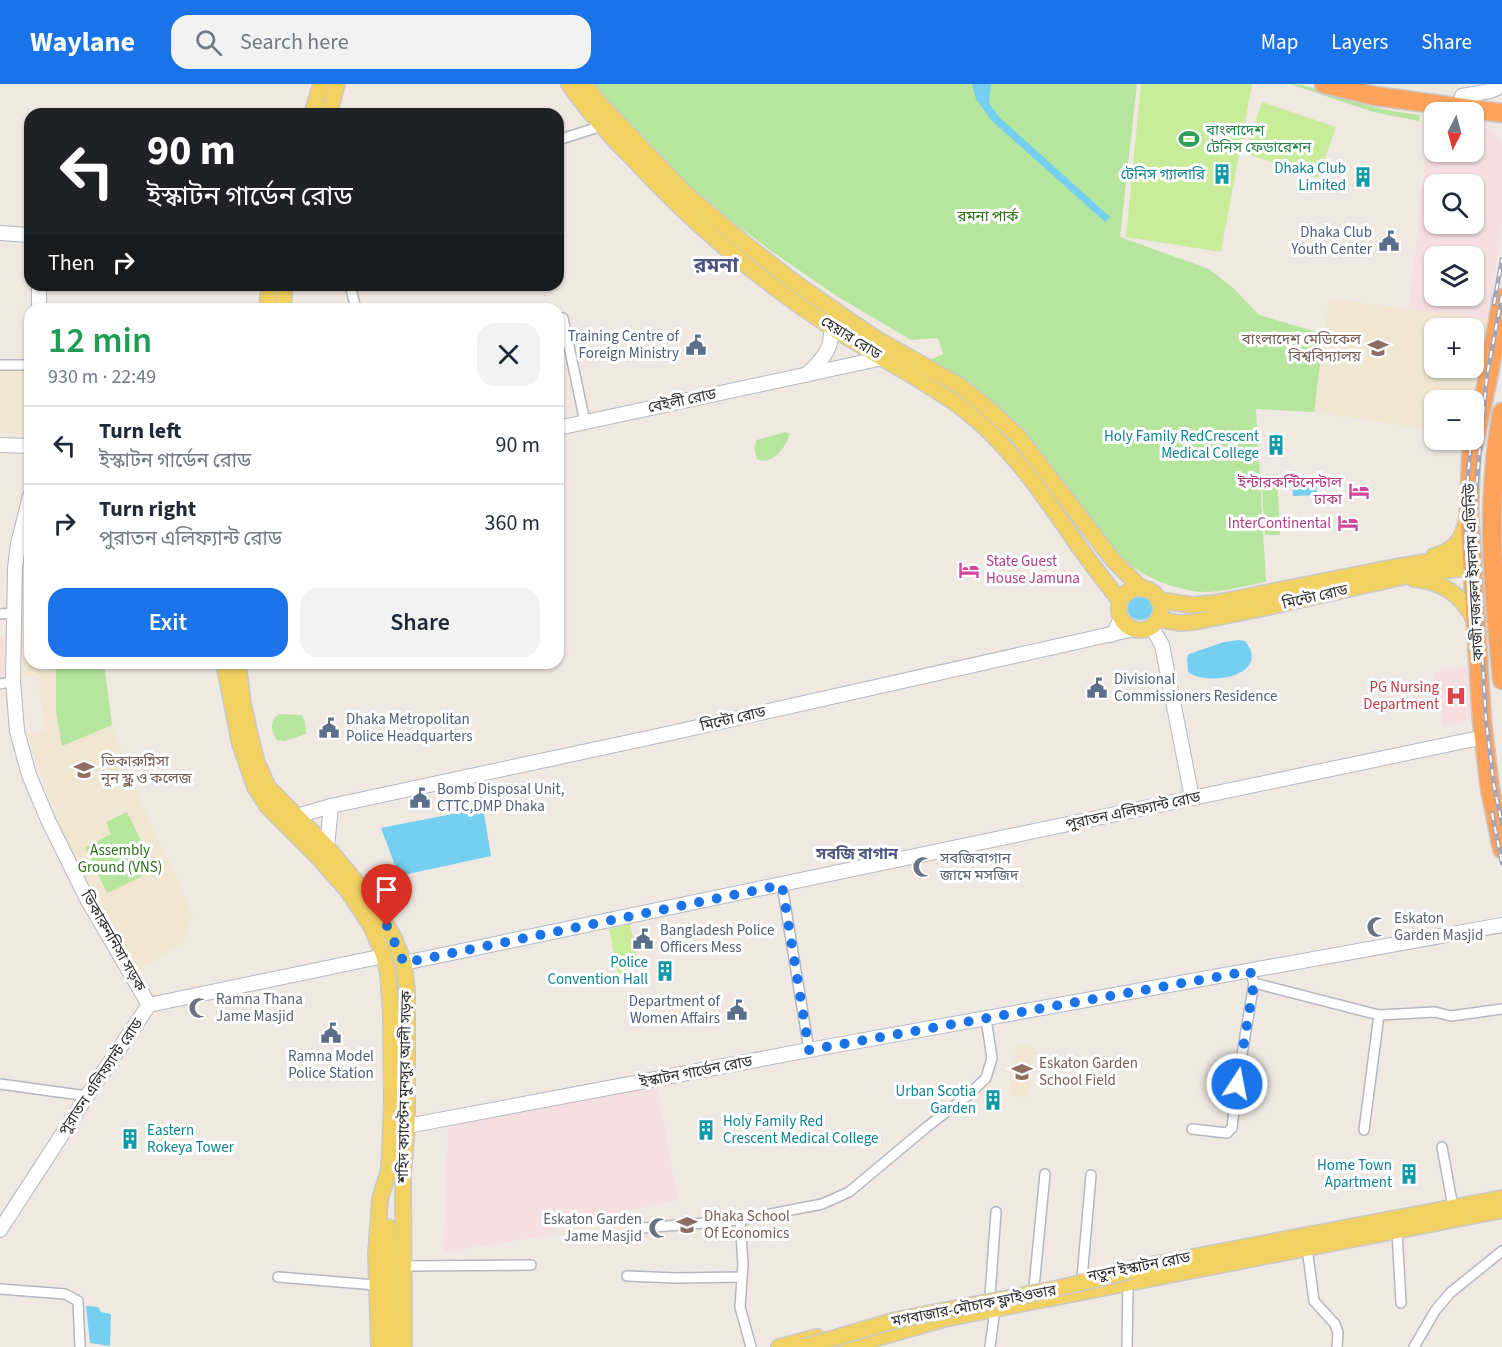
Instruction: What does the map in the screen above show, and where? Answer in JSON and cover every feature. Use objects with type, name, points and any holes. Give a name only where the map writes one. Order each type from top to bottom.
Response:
[{"type":"highway","points":[[1324,84],[1375,96],[1461,101],[1502,100]]},
{"type":"highway","points":[[1371,84],[1461,101],[1502,113]]},
{"type":"highway","points":[[1461,101],[1502,127]]},
{"type":"highway","name":"কাজী নজরুল ইসলাম এভিনিউ","points":[[1502,298],[1471,457],[1469,511],[1474,620],[1484,737],[1490,789],[1502,849]]},
{"type":"highway","name":"কাজী নজরুল ইসলাম এভিনিউ","points":[[1502,412],[1493,468],[1497,532],[1493,560],[1502,680]]},
{"type":"highway","points":[[1471,561],[1493,560]]},
{"type":"main road","points":[[314,108],[321,84]]},
{"type":"main road","points":[[331,108],[337,84]]},
{"type":"main road","name":"হেয়ার রোড","points":[[569,84],[602,126],[647,164],[674,203],[722,244],[830,326],[966,411],[990,432],[1037,487],[1120,602]]},
{"type":"main road","points":[[584,84],[647,164],[794,282],[877,339],[957,384],[1005,423],[1018,436],[1113,560],[1142,589]]},
{"type":"main road","points":[[1461,101],[1502,86]]},
{"type":"main road","points":[[0,233],[24,235]]},
{"type":"main road","points":[[806,375],[828,350],[832,338],[830,326]]},
{"type":"main road","name":"বেইলী রোড","points":[[564,427],[884,358]]},
{"type":"main road","points":[[0,446],[24,446]]},
{"type":"main road","points":[[1469,511],[1464,533],[1450,549],[1438,555],[1400,562],[1396,572],[1441,585],[1468,607],[1474,620]]},
{"type":"main road","name":"ভিকারুননিসা সড়ক","points":[[24,520],[7,614],[7,682],[17,731],[29,775],[48,820],[87,899],[149,1005]]},
{"type":"main road","name":"মিন্টো রোড","points":[[1158,600],[1192,604],[1215,603],[1471,561]]},
{"type":"main road","name":"মিন্টো রোড","points":[[1155,623],[1194,622],[1259,609],[1396,572]]},
{"type":"main road","points":[[1142,589],[1152,592],[1158,600],[1160,613],[1155,623],[1143,630],[1129,627],[1119,613],[1120,602],[1129,591],[1142,589]]},
{"type":"main road","points":[[1111,635],[1121,618]]},
{"type":"main road","points":[[1155,623],[1171,683],[1174,712],[1192,798]]},
{"type":"main road","points":[[1160,641],[1165,630],[1179,623]]},
{"type":"main road","name":"মিন্টো রোড","points":[[291,820],[331,807],[1134,629]]},
{"type":"main road","name":"শহিদ ক্যাপ্টেন মুনসুর আলী সড়ক","points":[[226,669],[262,774],[291,820],[348,891],[371,926],[384,956],[388,973],[391,1014],[392,1103],[404,1266],[404,1347]]},
{"type":"main road","name":"শহিদ ক্যাপ্টেন মুনসুর আলী সড়ক","points":[[237,705],[238,669]]},
{"type":"main road","name":"পুরাতন এলিফ্যান্ট রোড","points":[[404,963],[1484,737]]},
{"type":"main road","points":[[327,847],[331,807]]},
{"type":"main road","name":"শহিদ ক্যাপ্টেন মুনসুর আলী সড়ক","points":[[291,820],[327,847],[368,896],[393,936],[404,963],[407,992],[407,1126],[396,1172],[382,1188],[378,1213],[376,1285],[379,1347]]},
{"type":"main road","name":"ইস্কাটন গার্ডেন রোড","points":[[407,1126],[809,1050],[986,1019],[1252,977],[1502,925]]},
{"type":"main road","name":"পুরাতন এলিফ্যান্ট রোড","points":[[2,1223],[149,1005],[384,956]]},
{"type":"main road","points":[[390,1347],[387,1267],[396,1172]]},
{"type":"main road","name":"নতুন ইস্কাটন রোড","points":[[992,1303],[1034,1287],[1082,1278],[1134,1274],[1164,1275],[1307,1248],[1349,1234],[1453,1207],[1502,1198]]},
{"type":"main road","points":[[393,1206],[399,1347]]},
{"type":"main road","name":"নতুন ইস্কাটন রোড","points":[[779,1347],[871,1321],[992,1303],[1349,1234],[1396,1231],[1502,1210]]},
{"type":"main road","name":"মগবাজার-মৌচাক ফ্লাইওভার","points":[[804,1347],[896,1320],[1134,1274]]},
{"type":"main road","name":"নতুন ইস্কাটন রোড","points":[[846,1347],[876,1343],[944,1319],[972,1306]]},
{"type":"main road","points":[[823,1347],[905,1325],[944,1319]]},
{"type":"street","points":[[564,138],[602,126]]},
{"type":"street","points":[[564,323],[585,422]]},
{"type":"street","points":[[0,365],[24,365]]},
{"type":"street","points":[[782,885],[809,1050]]},
{"type":"street","points":[[1192,1129],[1227,1133],[1232,1128],[1252,977],[1379,1016],[1435,1012],[1450,1016],[1502,1009]]},
{"type":"street","points":[[1364,1130],[1379,1016]]},
{"type":"street","points":[[631,1229],[741,1220],[822,1204],[849,1192],[966,1097],[986,1078],[992,1058],[986,1019]]},
{"type":"street","points":[[0,1084],[87,1096]]},
{"type":"street","points":[[1442,1147],[1453,1207]]},
{"type":"street","points":[[1034,1287],[1045,1174]]},
{"type":"street","points":[[1082,1278],[1091,1175]]},
{"type":"street","points":[[990,1347],[996,1212]]},
{"type":"street","points":[[741,1220],[743,1264],[740,1307],[751,1347]]},
{"type":"street","points":[[1396,1231],[1401,1302]]},
{"type":"street","points":[[1307,1248],[1314,1301],[1335,1324],[1338,1333],[1337,1347]]},
{"type":"street","points":[[1414,1347],[1435,1311],[1450,1293],[1502,1251]]},
{"type":"street","points":[[404,1266],[531,1265]]},
{"type":"street","points":[[1126,1347],[1134,1274]]},
{"type":"street","points":[[627,1276],[741,1277]]},
{"type":"street","points":[[278,1277],[376,1285]]},
{"type":"street","points":[[0,1289],[72,1296],[78,1301],[80,1347]]},
{"type":"shaded area","points":[[1484,128],[1491,130],[1502,141],[1502,224],[1489,319],[1409,309],[1424,175],[1424,234],[1484,234],[1484,174],[1424,174],[1425,162],[1484,162]]},
{"type":"shaded area","name":"বাংলাদেশ মেডিকেল বিশ্ববিদ্যালয়","points":[[1329,299],[1481,318],[1424,318],[1424,378],[1475,378],[1472,390],[1424,390],[1424,428],[1314,412]]},
{"type":"shaded area","name":"বাংলাদেশ মেডিকেল বিশ্ববিদ্যালয়","points":[[1484,318],[1489,319],[1484,340]]},
{"type":"shaded area","points":[[0,366],[24,367],[24,434],[0,433]]},
{"type":"shaded area","name":"ভিকারুন্নিসা নূন স্কুল ও কলেজ","points":[[23,604],[24,669],[105,669],[112,725],[138,796],[193,914],[182,944],[138,970],[88,884],[55,813],[27,733],[45,731],[38,676],[23,677]]},
{"type":"shaded area","points":[[0,636],[5,636],[9,675],[0,676]]},
{"type":"shaded area","name":"PG Nursing Department","points":[[1469,665],[1478,719],[1443,726],[1434,673]]},
{"type":"shaded area","name":"Eskaton Garden School Field","points":[[1024,1044],[1033,1048],[1028,1097],[1009,1095],[1017,1046]]},
{"type":"shaded area","points":[[656,1082],[678,1200],[554,1226],[556,1234],[444,1252],[448,1125]]},
{"type":"green space","name":"রমনা পার্ক","points":[[594,84],[1137,84],[1120,237],[1209,269],[1234,289],[1259,315],[1324,334],[1314,412],[1256,409],[1266,582],[1208,592],[1195,591],[1169,585],[1132,567],[1113,550],[1065,490],[930,360],[943,354],[938,338],[911,340],[835,295],[770,250],[690,190]]},
{"type":"green space","name":"বাংলাদেশ টেনিস ফেডারেশন","points":[[1141,84],[1252,84],[1221,252],[1126,237]]},
{"type":"green space","points":[[1290,84],[1309,87],[1370,106],[1420,115],[1419,121],[1373,112]]},
{"type":"green space","points":[[1262,102],[1336,127],[1318,178],[1245,153]]},
{"type":"green space","points":[[786,432],[790,434],[777,455],[762,461],[757,459],[754,448],[757,440]]},
{"type":"green space","points":[[1277,474],[1280,535],[1265,535],[1261,475]]},
{"type":"green space","points":[[56,669],[105,669],[112,725],[62,746],[56,711]]},
{"type":"green space","points":[[279,714],[301,715],[305,721],[306,734],[285,741],[277,740],[272,726]]},
{"type":"green space","name":"Assembly Ground (VNS)","points":[[127,812],[155,870],[107,893],[85,847],[111,834],[106,822]]},
{"type":"green space","points":[[630,924],[640,969],[618,974],[609,929]]},
{"type":"water","points":[[972,84],[991,84],[989,103],[999,117],[1110,217],[1105,222],[991,120],[976,99]]},
{"type":"water","points":[[1316,480],[1317,495],[1293,496],[1292,481]]},
{"type":"water","points":[[1140,594],[1149,598],[1153,607],[1149,616],[1140,620],[1131,616],[1127,607],[1131,598]]},
{"type":"water","points":[[1245,641],[1251,653],[1250,663],[1244,670],[1221,678],[1197,676],[1188,672],[1189,654],[1224,642]]},
{"type":"water","points":[[483,808],[491,856],[399,876],[381,828]]},
{"type":"water","points":[[86,1306],[98,1307],[101,1312],[111,1314],[110,1346],[90,1343]]},
{"type":"railway","points":[[1494,304],[1502,259]]},
{"type":"railway","points":[[1502,296],[1487,375],[1474,510],[1486,721],[1494,786],[1502,824]]},
{"type":"railway","points":[[1468,581],[1465,512],[1470,450]]},
{"type":"railway","points":[[1492,813],[1502,863]]},
{"type":"place","name":"বাংলাদেশ টেনিস ফেডারেশন","points":[[1189,139]]},
{"type":"place","name":"টেনিস গ্যালারি","points":[[1222,174]]},
{"type":"place","name":"Dhaka Club Limited","points":[[1363,177]]},
{"type":"place","name":"Dhaka Club Youth Center","points":[[1389,241]]},
{"type":"place","name":"Training Centre of Foreign Ministry","points":[[696,345]]},
{"type":"place","name":"বাংলাদেশ মেডিকেল বিশ্ববিদ্যালয়","points":[[1378,348]]},
{"type":"place","name":"Holy Family RedCrescent Medical College","points":[[1276,445]]},
{"type":"place","name":"ইন্টারকন্টিনেন্টাল ঢাকা","points":[[1359,491]]},
{"type":"place","name":"InterContinental","points":[[1348,523]]},
{"type":"place","name":"State Guest House Jamuna","points":[[969,570]]},
{"type":"place","name":"Divisional Commissioners Residence","points":[[1097,688]]},
{"type":"place","name":"PG Nursing Department","points":[[1456,696]]},
{"type":"place","name":"Dhaka Metropolitan Police Headquarters","points":[[329,728]]},
{"type":"place","name":"ভিকারুন্নিসা নূন স্কুল ও কলেজ","points":[[84,770]]},
{"type":"place","name":"Bomb Disposal Unit, CTTC,DMP Dhaka","points":[[420,798]]},
{"type":"place","name":"সবজিবাগান জামে মসজিদ","points":[[923,867]]},
{"type":"place","name":"Eskaton Garden Masjid","points":[[1377,927]]},
{"type":"place","name":"Bangladesh Police Officers Mess","points":[[643,939]]},
{"type":"place","name":"Police Convention Hall","points":[[665,971]]},
{"type":"place","name":"Ramna Thana Jame Masjid","points":[[199,1008]]},
{"type":"place","name":"Department of Women Affairs","points":[[737,1010]]},
{"type":"place","name":"Ramna Model Police Station","points":[[331,1033]]},
{"type":"place","name":"Eskaton Garden School Field","points":[[1022,1072]]},
{"type":"place","name":"Urban Scotia Garden","points":[[993,1100]]},
{"type":"place","name":"Holy Family Red Crescent Medical College","points":[[706,1130]]},
{"type":"place","name":"Eastern Rokeya Tower","points":[[130,1139]]},
{"type":"place","name":"Home Town Apartment","points":[[1409,1174]]},
{"type":"place","name":"Dhaka School Of Economics","points":[[687,1225]]},
{"type":"place","name":"Eskaton Garden Jame Masjid","points":[[659,1228]]},
{"type":"district","name":"রমনা","points":[[716,265]]},
{"type":"district","name":"সবজি বাগান","points":[[857,854]]},
{"type":"route","points":[[387,926],[404,963],[782,885],[809,1050],[1250,971],[1254,983],[1237,1084]]}]
